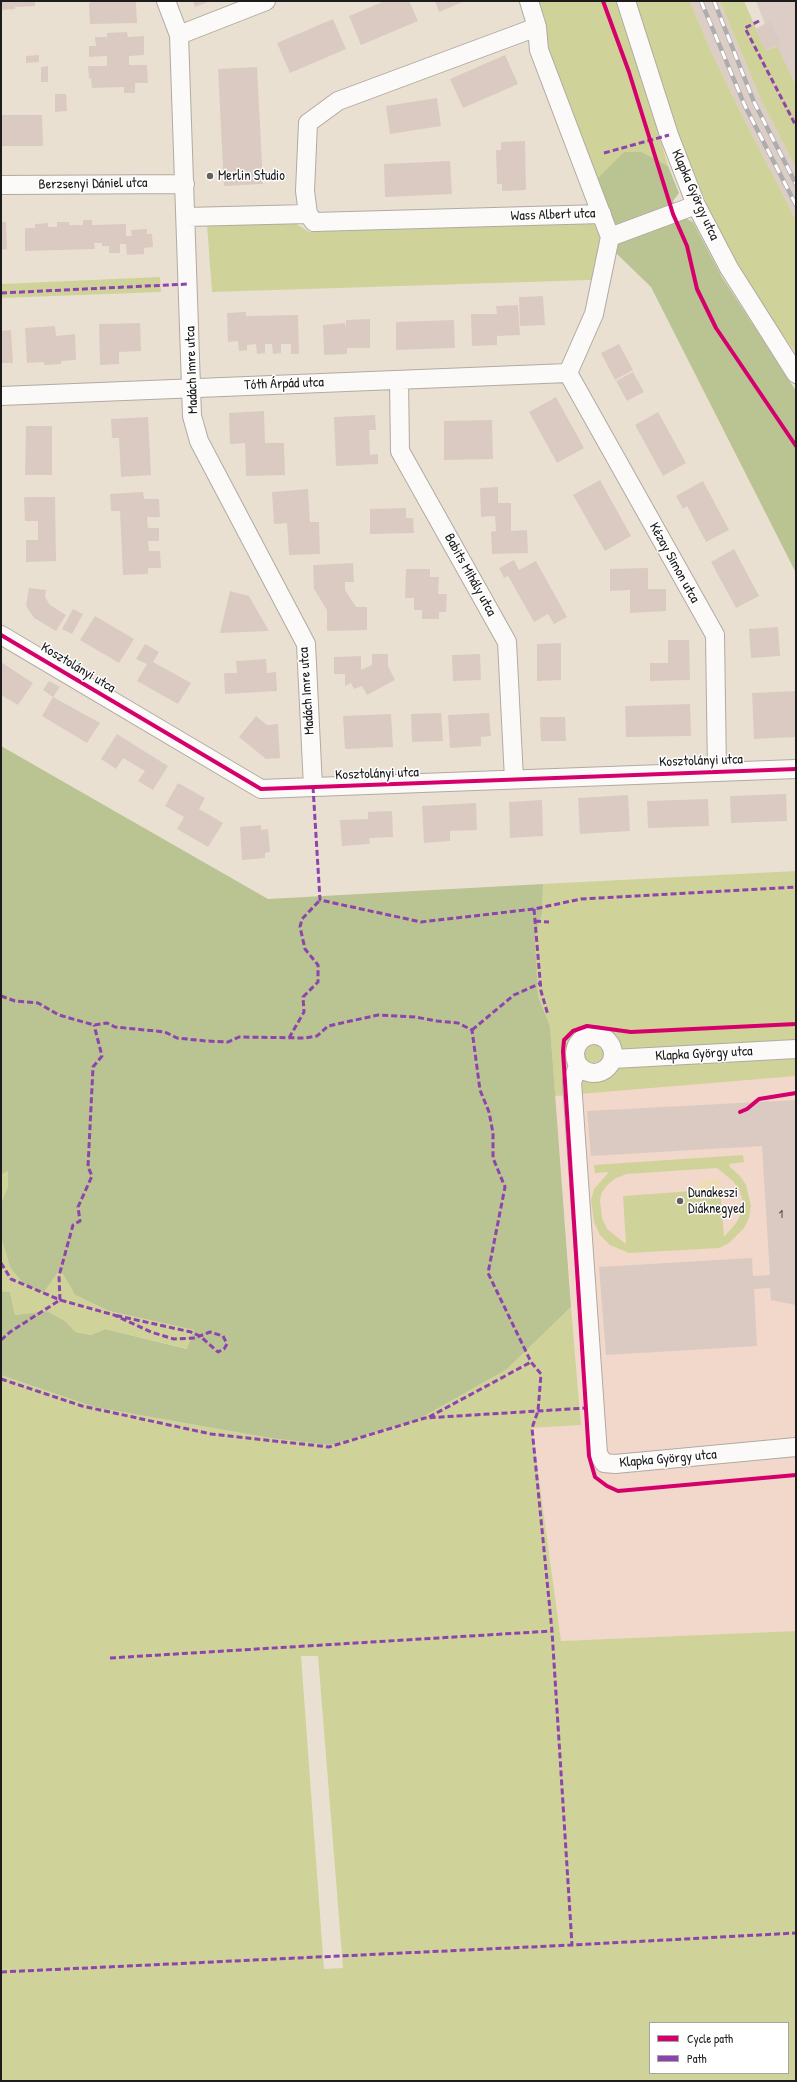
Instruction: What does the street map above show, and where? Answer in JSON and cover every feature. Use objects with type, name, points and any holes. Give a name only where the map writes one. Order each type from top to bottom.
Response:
[{"type":"street","name":"Madách Imre utca","points":[[166,1],[179,35],[193,388],[192,416],[199,441],[306,644],[313,787]]},
{"type":"street","points":[[179,35],[266,1]]},
{"type":"street","name":"Wass Albert utca","points":[[186,217],[308,214],[314,222],[602,214],[539,50],[537,27],[529,1]]},
{"type":"street","name":"Klapka György utca","points":[[626,1],[669,135],[696,205],[729,268],[796,374]]},
{"type":"street","points":[[308,214],[305,191],[308,123],[338,101],[537,27]]},
{"type":"street","name":"Berzsenyi Dániel utca","points":[[1,185],[185,184]]},
{"type":"street","points":[[610,237],[696,205]]},
{"type":"street","points":[[568,372],[594,314],[610,237],[602,214]]},
{"type":"street","name":"Tóth Árpád utca","points":[[1,396],[568,372]]},
{"type":"street","name":"Kézay Simon utca","points":[[568,372],[715,636],[717,772]]},
{"type":"street","name":"Babits Mihály utca","points":[[399,380],[400,451],[507,642],[514,779]]},
{"type":"street","name":"Kosztolányi utca","points":[[1,635],[260,789],[796,769]]},
{"type":"street","name":"Klapka György utca","points":[[796,1049],[613,1059],[612,1046],[608,1041],[602,1037],[590,1036],[579,1042],[576,1048],[575,1054],[578,1066],[572,1082],[598,1454],[604,1463],[615,1464],[796,1447]]},
{"type":"street","points":[[578,1066],[583,1070],[595,1074],[606,1069],[613,1059]]},
{"type":"shaded area","points":[[690,1],[720,1],[761,100],[796,168],[796,220],[710,49]]},
{"type":"shaded area","points":[[756,1],[796,1],[796,85],[765,24]]},
{"type":"shaded area","name":"Dunakeszi Diáknegyed","points":[[796,894],[796,1631],[561,1641],[532,1428],[581,1425],[550,1026]]},
{"type":"green space","points":[[538,1],[617,1],[640,68],[668,166],[642,152],[596,180],[547,51],[545,18]]},
{"type":"green space","points":[[635,1],[690,1],[710,49],[796,220],[796,353],[733,265],[678,137]]},
{"type":"green space","points":[[720,1],[744,1],[766,51],[777,46],[796,85],[796,168],[761,100]]},
{"type":"green space","points":[[624,152],[642,152],[668,166],[679,193],[673,201],[681,216],[693,222],[722,277],[796,391],[796,573],[651,287],[617,254],[610,218],[596,180]]},
{"type":"green space","points":[[610,218],[617,254],[591,280],[212,292],[207,225],[295,223],[309,232]]},
{"type":"green space","points":[[160,277],[161,292],[1,298],[1,284]]},
{"type":"green space","points":[[1,746],[268,899],[543,884],[542,914],[535,938],[538,996],[550,1026],[571,1307],[507,1369],[415,1421],[328,1445],[270,1438],[94,1407],[1,1375],[1,1291],[10,1292],[15,1315],[47,1311],[65,1321],[75,1332],[91,1335],[105,1329],[187,1349],[194,1330],[109,1311],[75,1295],[60,1269],[43,1293],[24,1284],[10,1267],[1,1237],[1,1204],[8,1186],[8,1171],[1,1175]]},
{"type":"green space","points":[[796,871],[796,1076],[555,1096],[550,1026],[538,996],[536,967],[535,938],[542,914],[543,884]]},
{"type":"green space","points":[[743,1155],[744,1162],[729,1164],[746,1185],[751,1206],[749,1218],[744,1228],[729,1243],[719,1248],[629,1253],[610,1245],[600,1235],[594,1222],[591,1200],[594,1189],[609,1172],[595,1173],[594,1165]],"holes":[[[717,1168],[733,1181],[739,1189],[742,1198],[742,1211],[737,1222],[724,1237],[720,1189],[623,1196],[626,1244],[607,1229],[602,1218],[600,1200],[602,1192],[608,1184],[616,1178],[627,1174]]]},
{"type":"green space","points":[[8,1171],[8,1186],[1,1204],[1,1175]]},
{"type":"green space","points":[[1,1237],[10,1267],[60,1269],[75,1295],[109,1311],[194,1330],[188,1349],[105,1329],[91,1335],[74,1332],[65,1321],[47,1311],[15,1315],[10,1292],[1,1291]]},
{"type":"green space","points":[[571,1307],[581,1425],[532,1428],[561,1641],[796,1631],[796,2081],[1,2081],[1,1375],[94,1407],[270,1438],[328,1445],[507,1369]],"holes":[[[301,1656],[318,1656],[343,1968],[324,1969]]]},
{"type":"sand","points":[[720,1179],[721,1187],[699,1189],[698,1181]]},
{"type":"building","points":[[1,1],[35,1],[35,6],[15,7],[15,9],[1,10]]},
{"type":"building","points":[[97,1],[134,1],[136,3],[137,23],[90,24],[89,3]]},
{"type":"building","points":[[193,1],[210,1],[195,7]]},
{"type":"building","points":[[385,1],[409,1],[418,21],[361,45],[349,16]]},
{"type":"building","points":[[435,1],[465,1],[439,12]]},
{"type":"building","points":[[333,19],[346,49],[290,73],[277,43]]},
{"type":"building","points":[[770,21],[781,43],[766,51],[755,29]]},
{"type":"building","points":[[127,32],[128,37],[144,36],[144,55],[129,56],[129,65],[147,65],[148,83],[135,83],[135,93],[124,93],[124,87],[92,88],[91,78],[89,79],[88,66],[107,66],[107,56],[89,57],[89,46],[96,46],[95,37],[107,37],[107,33]]},
{"type":"building","points":[[39,55],[39,62],[26,63],[26,56]]},
{"type":"building","points":[[505,55],[518,84],[463,108],[450,79]]},
{"type":"building","points":[[48,66],[48,82],[41,82],[41,67]]},
{"type":"building","points":[[257,67],[263,184],[224,186],[218,69]]},
{"type":"building","points":[[55,94],[66,94],[67,111],[55,112]]},
{"type":"building","points":[[437,98],[441,126],[390,134],[386,106]]},
{"type":"building","points":[[1,115],[42,115],[43,146],[1,146]]},
{"type":"building","points":[[525,141],[526,190],[502,191],[502,184],[497,184],[496,150],[501,150],[501,142]]},
{"type":"building","points":[[450,161],[452,194],[385,197],[384,164]]},
{"type":"building","points":[[83,220],[92,220],[92,225],[126,224],[126,236],[132,236],[131,230],[147,229],[147,234],[152,234],[153,247],[144,248],[144,254],[127,255],[126,244],[120,244],[120,253],[109,253],[109,246],[102,246],[102,243],[94,243],[95,249],[25,251],[25,228],[35,228],[35,224],[48,223],[48,227],[57,227],[57,222],[69,222],[69,225],[83,225]]},
{"type":"building","points":[[1,222],[6,222],[7,249],[1,250]]},
{"type":"building","points":[[543,296],[545,325],[520,326],[519,297]]},
{"type":"building","points":[[518,305],[520,335],[497,336],[497,345],[472,346],[471,314],[497,314],[496,306]]},
{"type":"building","points":[[246,312],[246,316],[298,315],[299,354],[291,354],[291,344],[281,344],[281,353],[273,354],[272,344],[265,344],[265,353],[257,354],[256,344],[247,345],[247,350],[239,351],[238,341],[228,342],[227,313]]},
{"type":"building","points":[[370,319],[370,348],[347,348],[347,354],[324,355],[323,325],[345,323],[346,328],[346,320]]},
{"type":"building","points":[[454,320],[455,348],[396,350],[396,322]]},
{"type":"building","points":[[140,323],[141,351],[119,352],[119,364],[100,365],[99,324]]},
{"type":"building","points":[[55,326],[56,336],[75,334],[76,360],[61,361],[61,364],[44,365],[44,362],[27,363],[25,328]]},
{"type":"building","points":[[11,330],[13,363],[1,363],[1,331]]},
{"type":"building","points":[[619,344],[633,370],[615,380],[601,353]]},
{"type":"building","points":[[633,372],[644,392],[627,401],[616,381]]},
{"type":"building","points":[[556,397],[584,448],[557,463],[529,412]]},
{"type":"building","points":[[264,411],[265,443],[284,443],[285,475],[246,476],[245,443],[230,444],[229,413]]},
{"type":"building","points":[[658,412],[686,463],[663,476],[635,425]]},
{"type":"building","points":[[375,415],[376,430],[369,430],[370,455],[378,454],[378,464],[336,466],[334,417]]},
{"type":"building","points":[[148,417],[151,475],[121,477],[119,438],[112,438],[111,419]]},
{"type":"building","points":[[492,420],[493,459],[444,460],[444,421]]},
{"type":"building","points":[[26,426],[52,426],[52,475],[25,475]]},
{"type":"building","points":[[600,480],[631,536],[605,551],[573,495]]},
{"type":"building","points":[[703,481],[729,530],[706,542],[687,506],[683,509],[676,496]]},
{"type":"building","points":[[498,487],[498,503],[511,503],[511,531],[527,530],[528,553],[492,554],[491,532],[496,531],[495,516],[481,517],[480,488]]},
{"type":"building","points":[[308,489],[310,522],[319,522],[320,554],[289,555],[287,523],[274,524],[272,492]]},
{"type":"building","points":[[143,492],[144,499],[159,499],[160,517],[147,517],[148,528],[159,528],[159,541],[148,541],[149,551],[160,551],[161,568],[148,568],[148,574],[123,575],[120,511],[111,511],[110,494]]},
{"type":"building","points":[[24,497],[55,497],[56,561],[26,562],[26,540],[38,540],[38,521],[25,521]]},
{"type":"building","points":[[406,508],[406,518],[413,518],[414,533],[370,534],[370,509]]},
{"type":"building","points":[[734,549],[759,596],[736,608],[711,562]]},
{"type":"building","points":[[514,560],[519,570],[536,561],[567,617],[554,624],[548,614],[534,622],[508,576],[504,578],[499,568]]},
{"type":"building","points":[[353,563],[354,582],[345,582],[345,590],[356,607],[367,607],[367,630],[327,631],[327,610],[314,589],[313,565]]},
{"type":"building","points":[[648,568],[648,589],[666,589],[666,611],[630,613],[630,590],[610,591],[610,569]]},
{"type":"building","points":[[406,569],[430,569],[430,577],[439,577],[438,594],[447,594],[446,612],[439,612],[439,619],[422,619],[422,610],[414,610],[414,598],[405,598]]},
{"type":"building","points":[[29,588],[46,590],[45,597],[50,605],[66,615],[56,631],[34,618],[26,606]]},
{"type":"building","points":[[230,591],[249,596],[269,631],[220,633]]},
{"type":"building","points":[[73,609],[83,614],[72,634],[62,629]]},
{"type":"building","points":[[95,616],[134,639],[119,663],[80,640]]},
{"type":"building","points":[[778,627],[780,656],[751,658],[749,629]]},
{"type":"building","points":[[668,640],[689,640],[690,680],[650,681],[650,663],[668,663]]},
{"type":"building","points":[[561,643],[561,680],[537,681],[537,644]]},
{"type":"building","points":[[145,644],[159,652],[153,662],[191,683],[178,704],[137,681],[147,664],[136,659]]},
{"type":"building","points":[[372,654],[388,654],[388,666],[395,680],[367,695],[362,686],[354,689],[351,683],[345,686],[345,674],[334,674],[334,657],[361,656],[361,670],[372,665]]},
{"type":"building","points":[[480,654],[481,680],[453,681],[452,655]]},
{"type":"building","points":[[266,659],[267,673],[276,672],[277,691],[225,694],[224,673],[237,673],[236,661]]},
{"type":"building","points":[[1,662],[33,683],[18,705],[1,695]]},
{"type":"building","points":[[49,681],[60,687],[53,697],[43,690]]},
{"type":"building","points":[[796,691],[796,737],[754,739],[752,693]]},
{"type":"building","points":[[53,697],[100,723],[87,743],[42,716]]},
{"type":"building","points":[[690,704],[691,736],[626,737],[625,706]]},
{"type":"building","points":[[441,713],[443,741],[412,742],[411,714]]},
{"type":"building","points":[[489,713],[491,736],[481,737],[481,746],[450,748],[448,715]]},
{"type":"building","points":[[391,714],[393,747],[345,749],[343,716]]},
{"type":"building","points":[[256,716],[267,725],[278,724],[280,758],[266,759],[239,737]]},
{"type":"building","points":[[540,717],[565,717],[566,741],[541,741]]},
{"type":"building","points":[[117,734],[168,766],[153,790],[138,781],[145,771],[123,758],[116,769],[101,759]]},
{"type":"building","points":[[178,783],[205,798],[199,809],[223,823],[208,847],[177,829],[184,817],[165,806]]},
{"type":"building","points":[[786,794],[787,821],[731,823],[730,796]]},
{"type":"building","points":[[628,795],[630,831],[580,834],[578,798]]},
{"type":"building","points":[[708,799],[709,826],[648,828],[647,801]]},
{"type":"building","points":[[542,800],[543,836],[510,838],[509,802]]},
{"type":"building","points":[[476,803],[477,830],[450,831],[450,841],[424,843],[422,806]]},
{"type":"building","points":[[392,811],[393,837],[369,838],[370,844],[342,846],[340,820],[368,819],[368,812]]},
{"type":"building","points":[[261,825],[261,830],[268,829],[270,852],[265,853],[265,858],[242,860],[240,827]]},
{"type":"building","points":[[796,1100],[796,1305],[771,1300],[770,1288],[754,1289],[757,1346],[606,1355],[599,1267],[752,1258],[753,1276],[770,1275],[762,1146],[591,1156],[587,1111]]},
{"type":"railway","points":[[701,1],[745,106],[796,205]]},
{"type":"railway","points":[[714,1],[754,102],[796,184]]},
{"type":"marked path","points":[[759,21],[745,28],[796,126]]},
{"type":"marked path","points":[[604,153],[669,135]]},
{"type":"marked path","points":[[1,293],[189,284]]},
{"type":"marked path","points":[[313,787],[320,900],[421,922],[534,909],[581,899],[796,887]]},
{"type":"marked path","points":[[289,1038],[304,1012],[303,997],[318,982],[318,965],[305,949],[300,927],[302,919],[320,900]]},
{"type":"marked path","points":[[534,909],[541,991],[548,1015]]},
{"type":"marked path","points":[[535,921],[549,922]]},
{"type":"marked path","points":[[472,1030],[514,995],[541,983]]},
{"type":"marked path","points":[[1,996],[15,1001],[38,1003],[59,1015],[94,1025],[107,1023],[115,1027],[165,1032],[177,1038],[206,1041],[228,1042],[239,1037],[305,1038],[317,1036],[328,1026],[378,1015],[415,1017],[458,1023],[472,1030],[480,1090],[489,1112],[493,1133],[493,1158],[505,1187],[488,1273],[531,1362],[541,1374],[538,1411],[532,1428],[552,1631],[572,1945]]},
{"type":"marked path","points":[[1,1263],[11,1279],[60,1300],[59,1276],[73,1225],[80,1221],[78,1207],[92,1176],[88,1167],[93,1067],[102,1056],[94,1025]]},
{"type":"marked path","points":[[1,1340],[10,1332],[60,1300],[114,1315],[151,1332],[174,1339],[195,1338],[210,1332],[223,1336],[227,1344],[224,1349],[218,1352],[200,1336],[191,1332],[114,1315]]},
{"type":"marked path","points":[[429,1417],[531,1362]]},
{"type":"marked path","points":[[1,1379],[82,1406],[211,1434],[329,1447],[425,1418],[586,1408]]},
{"type":"marked path","points":[[110,1658],[552,1631]]},
{"type":"marked path","points":[[1,1972],[796,1933]]},
{"type":"cycle path","points":[[603,1],[629,72],[673,214],[687,246],[697,289],[716,328],[796,446]]},
{"type":"cycle path","points":[[1,635],[261,789],[796,769]]},
{"type":"cycle path","points":[[796,1024],[631,1032],[587,1026],[573,1031],[564,1040],[563,1051],[589,1456],[595,1477],[607,1486],[618,1491],[796,1475]]},
{"type":"cycle path","points":[[740,1112],[747,1109],[759,1099],[796,1093]]},
{"type":"place","name":"Merlin Studio","points":[[210,176]]},
{"type":"place","name":"Dunakeszi Diáknegyed","points":[[680,1201]]}]
